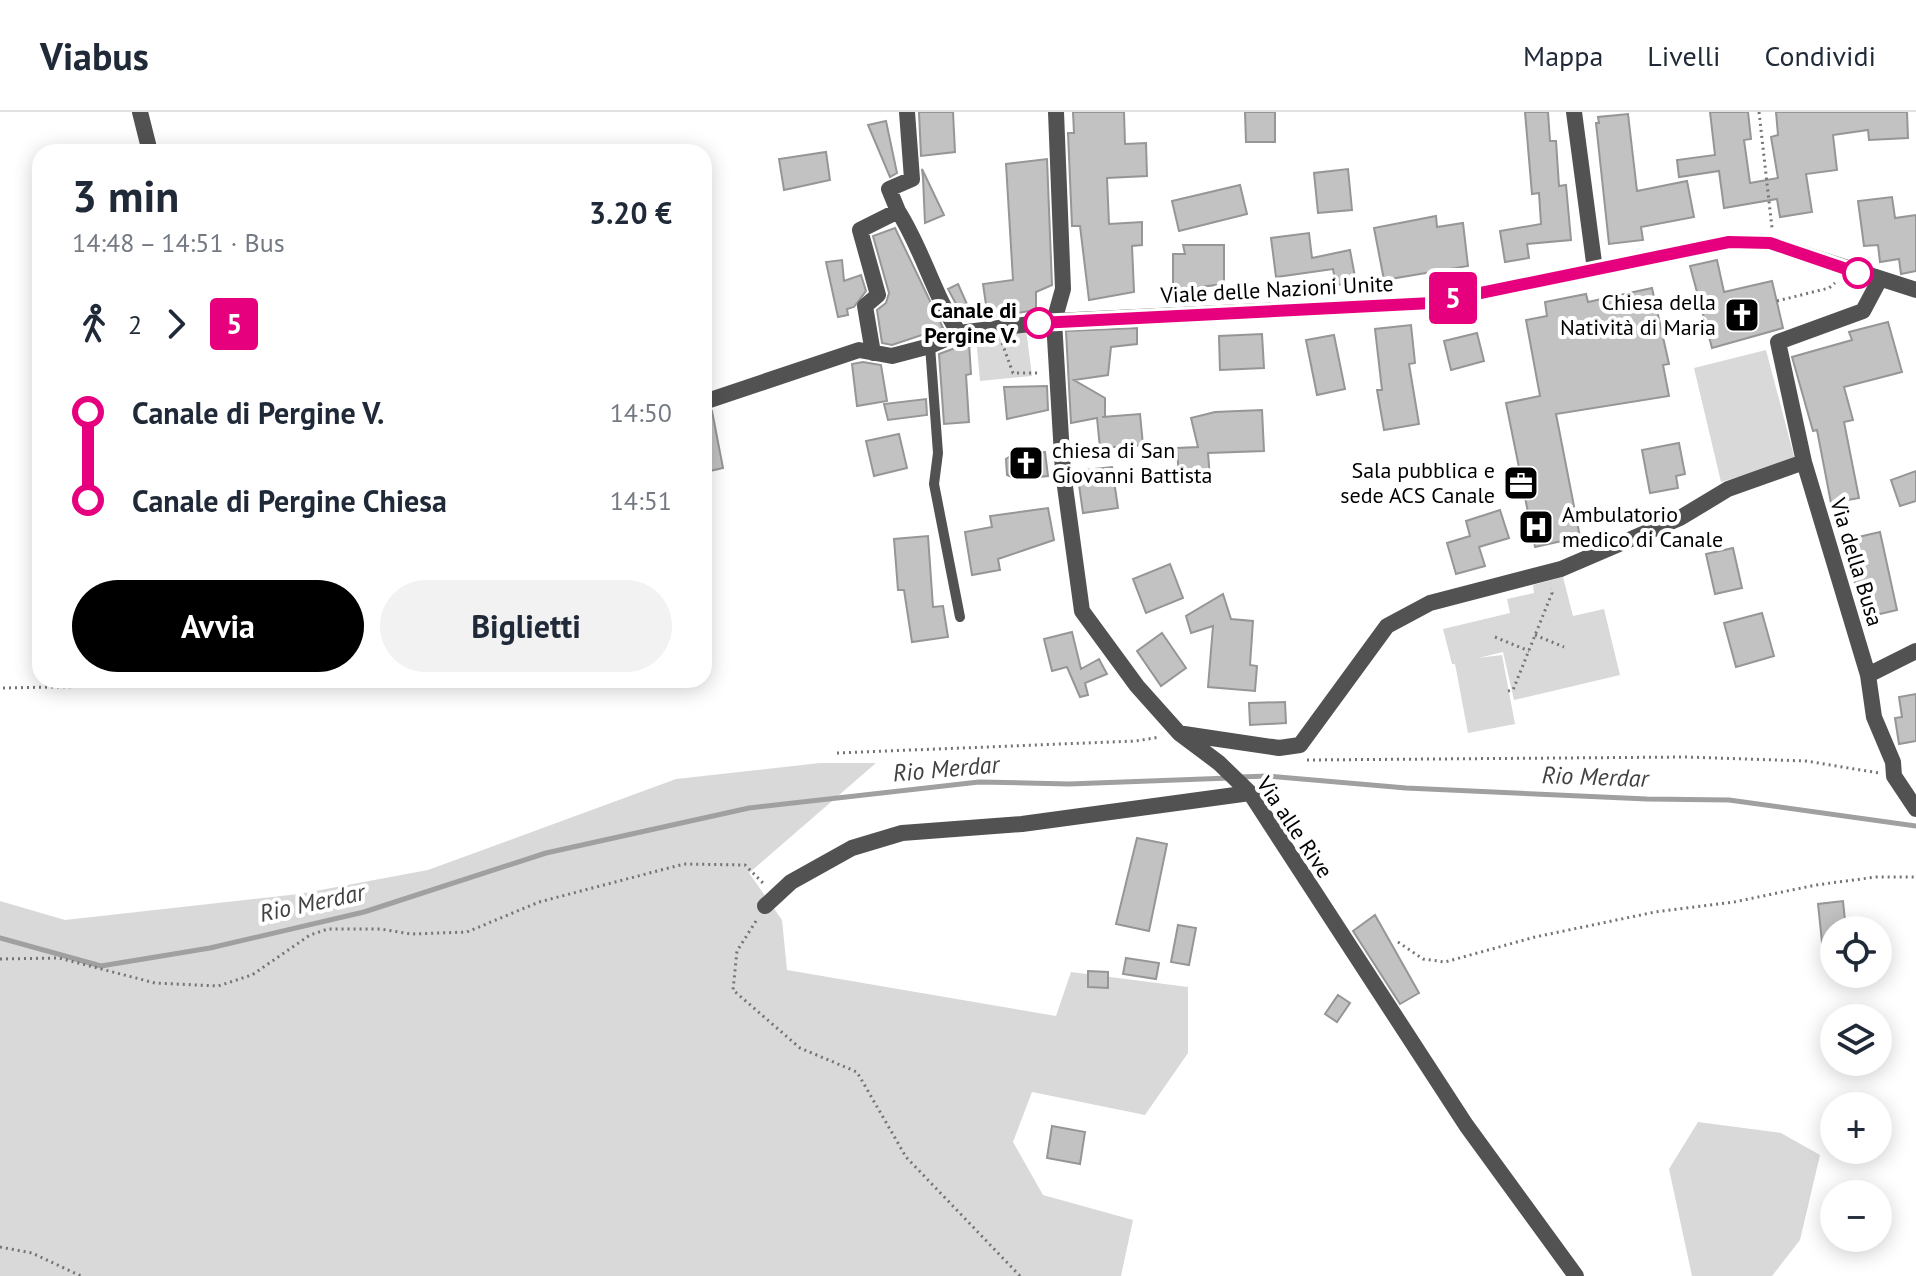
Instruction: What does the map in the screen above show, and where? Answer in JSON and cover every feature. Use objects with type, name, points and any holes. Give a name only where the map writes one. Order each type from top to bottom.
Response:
[{"type":"street","points":[[140,112],[148,144]]},
{"type":"street","points":[[907,112],[912,179],[889,189],[898,211],[913,234],[938,302],[959,333]]},
{"type":"street","name":"Via alle Rive","points":[[1056,112],[1063,289],[1054,321],[1063,472],[1082,611],[1137,686],[1179,733],[1225,768],[1244,787],[1466,1125],[1576,1276]]},
{"type":"street","points":[[1574,112],[1595,270]]},
{"type":"street","points":[[873,353],[865,306],[878,295],[860,230],[898,211]]},
{"type":"street","name":"Viale delle Nazioni Unite","points":[[712,399],[803,366],[859,350],[892,356],[930,346],[959,333],[1054,321],[1432,303],[1729,242],[1770,243],[1916,290]]},
{"type":"street","name":"Via della Busa","points":[[1880,279],[1863,311],[1778,342],[1804,462],[1868,675],[1874,717],[1893,762],[1894,776],[1913,804]]},
{"type":"street","points":[[1179,733],[1279,748],[1300,745],[1387,626],[1430,603],[1544,575],[1680,518],[1728,489],[1804,462]]},
{"type":"street","points":[[1868,675],[1916,651]]},
{"type":"street","points":[[1894,776],[1916,781]]},
{"type":"street","points":[[771,901],[791,882],[852,848],[902,833],[1022,824],[1244,787]]},
{"type":"lane","points":[[930,346],[938,453],[934,484],[960,617]]},
{"type":"path","points":[[1759,112],[1773,221],[1770,243]]},
{"type":"path","points":[[1777,301],[1829,288],[1843,275]]},
{"type":"path","points":[[1002,327],[1003,350],[1013,373],[1031,373]]},
{"type":"path","points":[[1508,691],[1513,690],[1552,593],[1544,575]]},
{"type":"path","points":[[1535,635],[1564,647]]},
{"type":"path","points":[[1495,637],[1529,651]]},
{"type":"path","points":[[3,688],[32,687]]},
{"type":"path","points":[[837,753],[1136,741],[1179,733]]},
{"type":"path","points":[[1298,760],[1686,757],[1806,761],[1894,776]]},
{"type":"path","points":[[0,959],[59,958],[155,983],[218,986],[252,975],[310,935],[328,929],[380,929],[411,934],[467,932],[539,902],[684,864],[745,865],[771,901],[737,951],[733,990],[800,1048],[857,1072],[906,1157],[1020,1276]]},
{"type":"path","points":[[1398,942],[1423,959],[1445,962],[1535,937],[1655,912],[1734,902],[1831,883],[1916,877]]},
{"type":"path","points":[[0,1247],[32,1253],[81,1276]]},
{"type":"shaded area","points":[[1026,329],[1032,376],[980,381],[976,338]]},
{"type":"shaded area","points":[[1766,350],[1795,460],[1721,482],[1694,368]]},
{"type":"shaded area","points":[[1563,577],[1573,616],[1604,609],[1620,675],[1514,700],[1503,652],[1478,658],[1502,655],[1515,724],[1468,733],[1455,664],[1452,664],[1443,629],[1510,613],[1507,599],[1534,593],[1533,585]]},
{"type":"shaded area","points":[[820,763],[876,763],[749,873],[782,920],[787,970],[1056,1016],[1071,972],[1188,987],[1188,1053],[1145,1115],[1032,1092],[1013,1142],[1043,1195],[1133,1220],[1121,1276],[0,1276],[0,901],[65,920],[299,894],[428,870],[676,779]]},
{"type":"shaded area","points":[[1698,1122],[1781,1133],[1820,1155],[1800,1240],[1772,1276],[1692,1276],[1669,1169]]},
{"type":"building","points":[[919,112],[953,112],[955,152],[921,156]]},
{"type":"building","points":[[1073,112],[1124,112],[1125,144],[1146,143],[1147,176],[1107,178],[1109,224],[1142,222],[1142,245],[1132,246],[1134,292],[1089,300],[1080,226],[1072,226],[1068,133],[1074,133]]},
{"type":"building","points":[[1245,112],[1275,112],[1275,142],[1246,142]]},
{"type":"building","points":[[1525,112],[1548,112],[1550,141],[1556,141],[1559,186],[1566,185],[1571,240],[1527,244],[1529,258],[1505,262],[1500,231],[1541,224],[1539,193],[1532,194]]},
{"type":"building","points":[[1710,112],[1748,112],[1751,139],[1744,140],[1750,183],[1778,178],[1771,137],[1778,135],[1776,112],[1907,112],[1908,138],[1869,140],[1868,130],[1833,135],[1837,170],[1806,174],[1812,212],[1780,217],[1777,199],[1724,208],[1719,171],[1679,177],[1677,160],[1715,155]]},
{"type":"building","points":[[1628,114],[1637,191],[1687,181],[1694,217],[1641,227],[1643,240],[1609,244],[1596,123],[1599,123],[1598,117]]},
{"type":"building","points":[[886,121],[897,173],[890,177],[868,125]]},
{"type":"building","points":[[826,152],[830,180],[784,190],[779,159]]},
{"type":"building","points":[[1047,159],[1052,285],[1036,292],[1036,310],[988,318],[983,284],[1013,280],[1006,164]]},
{"type":"building","points":[[922,169],[944,215],[925,223],[923,178]]},
{"type":"building","points":[[1348,169],[1352,210],[1318,213],[1314,173]]},
{"type":"building","points":[[1240,185],[1247,214],[1179,231],[1172,201]]},
{"type":"building","points":[[1892,197],[1895,218],[1916,215],[1916,271],[1901,274],[1899,259],[1880,262],[1878,245],[1864,246],[1858,201]]},
{"type":"building","points":[[1436,216],[1437,227],[1463,223],[1468,266],[1384,280],[1374,228]]},
{"type":"building","points":[[895,228],[943,328],[892,345],[882,343],[877,310],[886,303],[889,293],[873,236]]},
{"type":"building","points":[[1309,233],[1312,258],[1350,250],[1356,282],[1336,285],[1333,269],[1276,277],[1271,238]]},
{"type":"building","points":[[1183,245],[1224,245],[1224,284],[1192,288],[1192,293],[1173,293],[1173,254],[1185,254]]},
{"type":"building","points":[[842,260],[844,281],[861,275],[866,291],[854,307],[847,309],[848,315],[838,317],[826,262]]},
{"type":"building","name":"Chiesa della Natività di Maria","points":[[1717,260],[1724,292],[1772,281],[1783,328],[1712,348],[1690,266]]},
{"type":"building","points":[[958,284],[974,320],[965,321],[948,289]]},
{"type":"building","points":[[1652,288],[1669,364],[1663,365],[1669,396],[1556,414],[1580,537],[1535,547],[1506,403],[1540,396],[1526,320],[1547,316],[1545,302],[1586,294],[1588,302]]},
{"type":"building","points":[[1888,322],[1902,372],[1844,387],[1853,420],[1844,422],[1859,498],[1831,503],[1817,430],[1813,431],[1792,357],[1852,340],[1849,332]]},
{"type":"building","points":[[1411,325],[1415,363],[1409,364],[1419,424],[1384,430],[1377,390],[1382,390],[1375,329]]},
{"type":"building","points":[[1137,328],[1137,344],[1111,347],[1108,375],[1074,380],[1105,398],[1105,417],[1140,414],[1143,445],[1100,448],[1097,418],[1071,423],[1066,331]]},
{"type":"building","points":[[1477,333],[1484,361],[1451,370],[1444,341]]},
{"type":"building","points":[[1262,334],[1264,368],[1220,370],[1219,336]]},
{"type":"building","points":[[1334,335],[1345,389],[1317,395],[1306,340]]},
{"type":"building","points":[[969,343],[971,374],[966,375],[969,422],[944,424],[939,354]]},
{"type":"building","points":[[852,364],[881,365],[887,401],[857,406]]},
{"type":"building","points":[[1047,386],[1048,410],[1007,419],[1004,387]]},
{"type":"building","points":[[926,399],[927,415],[888,420],[884,404]]},
{"type":"building","points":[[1262,410],[1264,451],[1208,453],[1210,478],[1179,480],[1177,448],[1198,447],[1191,418],[1215,412]]},
{"type":"building","points":[[712,411],[723,468],[712,471]]},
{"type":"building","points":[[899,434],[907,468],[874,476],[866,441]]},
{"type":"building","points":[[1679,443],[1685,474],[1676,476],[1678,488],[1650,493],[1642,450]]},
{"type":"building","name":"chiesa di San Giovanni Battista","points":[[1045,452],[1048,476],[1017,479],[1007,475],[1006,459],[1014,454]]},
{"type":"building","points":[[1112,467],[1118,508],[1083,513],[1077,471]]},
{"type":"building","points":[[1916,471],[1916,501],[1900,506],[1891,480]]},
{"type":"building","points":[[1048,508],[1054,540],[998,559],[1000,570],[972,575],[965,532],[992,527],[990,516]]},
{"type":"building","points":[[1500,510],[1509,538],[1479,547],[1485,566],[1456,574],[1447,543],[1470,536],[1466,521]]},
{"type":"building","points":[[1880,532],[1897,610],[1863,618],[1845,540]]},
{"type":"building","points":[[928,536],[933,607],[943,606],[948,637],[912,642],[904,590],[898,590],[894,539]]},
{"type":"building","points":[[1733,548],[1742,588],[1715,594],[1706,554]]},
{"type":"building","points":[[1170,564],[1183,598],[1146,613],[1133,579]]},
{"type":"building","points":[[1223,594],[1231,619],[1253,621],[1250,665],[1257,666],[1255,691],[1208,687],[1213,626],[1191,633],[1186,616]]},
{"type":"building","points":[[1762,613],[1774,656],[1736,667],[1724,623]]},
{"type":"building","points":[[1072,632],[1081,669],[1099,659],[1107,674],[1085,683],[1088,695],[1080,697],[1067,667],[1052,671],[1044,639]]},
{"type":"building","points":[[1162,633],[1186,668],[1161,686],[1137,651]]},
{"type":"building","points":[[1916,694],[1916,741],[1899,744],[1895,718],[1902,717],[1899,697]]},
{"type":"building","points":[[1285,702],[1286,723],[1250,725],[1249,703]]},
{"type":"building","points":[[1137,838],[1167,844],[1149,931],[1116,924]]},
{"type":"building","points":[[1843,901],[1845,916],[1820,916],[1820,923],[1818,904]]},
{"type":"building","points":[[1375,915],[1419,993],[1400,1004],[1353,931]]},
{"type":"building","points":[[1178,925],[1196,928],[1189,965],[1171,962]]},
{"type":"building","points":[[1126,958],[1159,963],[1156,979],[1123,974]]},
{"type":"building","points":[[1088,971],[1108,972],[1108,988],[1088,987]]},
{"type":"building","points":[[1338,995],[1350,1003],[1337,1022],[1325,1014]]},
{"type":"building","points":[[1052,1126],[1085,1132],[1080,1164],[1047,1158]]},
{"type":"waterway","name":"Rio Merdar","points":[[1240,777],[1268,776],[1406,788],[1729,800],[1916,826]]},
{"type":"waterway","name":"Rio Merdar","points":[[0,938],[101,966],[210,948],[364,912],[546,853],[749,808],[979,782],[1069,784],[1230,778]]},
{"type":"bus line","name":"5","points":[[1039,323],[1307,312],[1432,303],[1729,242],[1770,243],[1858,273]]},
{"type":"place","name":"Chiesa della Natività di Maria","points":[[1742,315]]},
{"type":"place","name":"Canale di Pergine V.","points":[[1039,323]]},
{"type":"place","name":"chiesa di San Giovanni Battista","points":[[1026,463]]},
{"type":"place","name":"Sala pubblica e sede ACS Canale","points":[[1521,483]]},
{"type":"place","name":"Ambulatorio medico di Canale","points":[[1536,527]]}]
